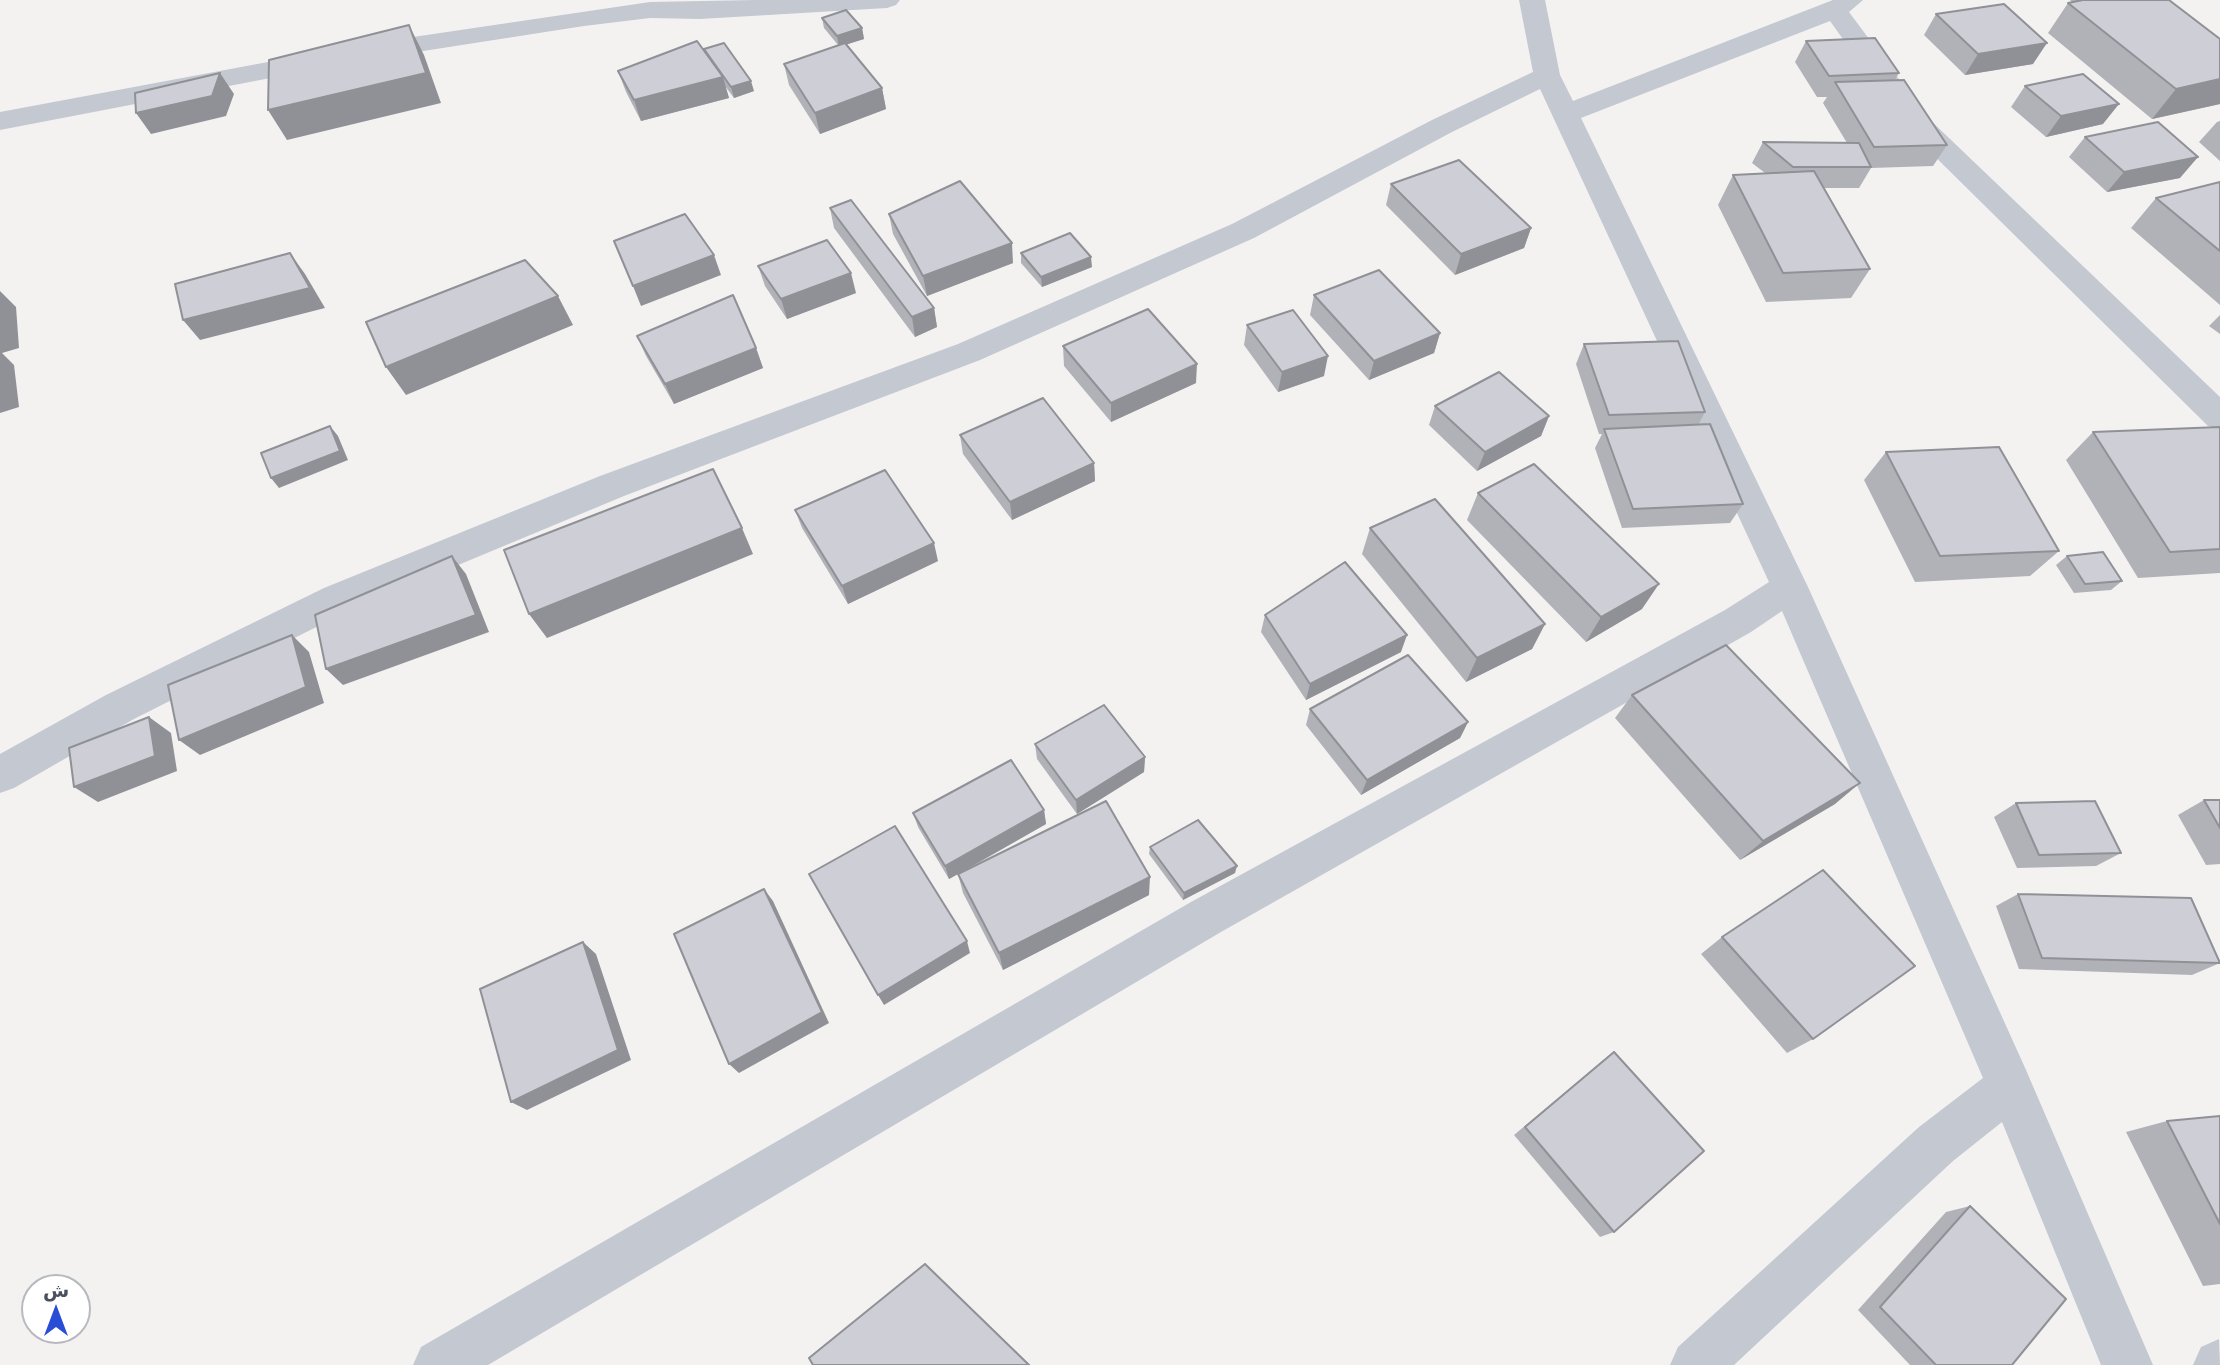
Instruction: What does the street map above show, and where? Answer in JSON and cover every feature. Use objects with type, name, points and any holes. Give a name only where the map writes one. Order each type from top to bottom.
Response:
[{"type":"street","points":[[0,121],[359,53],[584,18],[650,10],[700,11],[887,0]]},
{"type":"street","points":[[1531,0],[1547,75],[1568,113],[1790,587],[2010,1086],[2127,1365]]},
{"type":"street","points":[[1568,113],[1843,5],[1917,122],[2220,417]]},
{"type":"street","points":[[0,775],[120,707],[337,599],[611,486],[982,347],[1243,231],[1442,126],[1547,75]]},
{"type":"street","points":[[439,1365],[1206,917],[1738,621],[1790,587]]},
{"type":"street","points":[[1696,1365],[1936,1144],[2010,1086]]},
{"type":"building","points":[[2083,0],[2169,0],[2220,39],[2220,79],[2176,89],[2068,3]]},
{"type":"building","points":[[2004,4],[2047,43],[1978,54],[1936,14]]},
{"type":"building","points":[[846,10],[862,28],[837,36],[822,18]]},
{"type":"building","points":[[409,25],[426,73],[268,110],[269,60]]},
{"type":"building","points":[[1875,38],[1899,73],[1829,76],[1806,41]]},
{"type":"building","points":[[697,41],[723,77],[634,100],[618,71]]},
{"type":"building","points":[[724,43],[751,81],[731,87],[704,49]]},
{"type":"building","points":[[845,43],[882,88],[815,113],[784,64]]},
{"type":"building","points":[[220,73],[212,96],[136,113],[135,93]]},
{"type":"building","points":[[2083,74],[2119,104],[2061,116],[2025,86]]},
{"type":"building","points":[[1904,80],[1947,145],[1874,147],[1835,82]]},
{"type":"building","points":[[2158,122],[2198,157],[2124,172],[2085,137]]},
{"type":"building","points":[[1763,142],[1859,143],[1871,167],[1793,167]]},
{"type":"building","points":[[1459,160],[1531,228],[1461,254],[1391,184]]},
{"type":"building","points":[[1814,171],[1870,269],[1783,273],[1733,175]]},
{"type":"building","points":[[960,181],[1012,243],[923,276],[889,214]]},
{"type":"building","points":[[2220,182],[2220,251],[2156,198]]},
{"type":"building","points":[[851,200],[934,308],[912,317],[830,208]]},
{"type":"building","points":[[685,214],[714,255],[633,286],[614,241]]},
{"type":"building","points":[[1070,233],[1091,257],[1041,277],[1021,253]]},
{"type":"building","points":[[827,240],[851,273],[781,299],[758,266]]},
{"type":"building","points":[[290,253],[310,288],[183,320],[175,284]]},
{"type":"building","points":[[525,260],[558,296],[386,367],[366,322]]},
{"type":"building","points":[[1379,270],[1440,333],[1374,361],[1314,295]]},
{"type":"building","points":[[733,295],[756,348],[665,384],[637,336]]},
{"type":"building","points":[[1148,309],[1197,364],[1111,403],[1063,346]]},
{"type":"building","points":[[1293,310],[1328,356],[1282,372],[1247,325]]},
{"type":"building","points":[[1678,341],[1705,412],[1609,415],[1584,344]]},
{"type":"building","points":[[1499,372],[1549,416],[1485,452],[1435,406]]},
{"type":"building","points":[[1043,398],[1094,463],[1010,502],[960,435]]},
{"type":"building","points":[[1710,424],[1743,504],[1633,509],[1604,429]]},
{"type":"building","points":[[330,426],[340,451],[271,478],[261,453]]},
{"type":"building","points":[[2220,427],[2220,549],[2170,552],[2093,432]]},
{"type":"building","points":[[1999,447],[2059,551],[1940,556],[1886,452]]},
{"type":"building","points":[[1534,464],[1659,584],[1601,617],[1478,493]]},
{"type":"building","points":[[713,469],[742,528],[529,614],[504,550]]},
{"type":"building","points":[[885,470],[934,543],[842,586],[795,510]]},
{"type":"building","points":[[1435,499],[1545,624],[1477,658],[1370,528]]},
{"type":"building","points":[[2103,552],[2122,581],[2085,584],[2067,556]]},
{"type":"building","points":[[452,556],[476,615],[326,669],[315,615]]},
{"type":"building","points":[[1345,562],[1407,635],[1310,684],[1265,615]]},
{"type":"building","points":[[292,635],[306,687],[179,740],[168,685]]},
{"type":"building","points":[[1726,645],[1860,783],[1763,841],[1632,695]]},
{"type":"building","points":[[1408,655],[1468,722],[1367,780],[1310,709]]},
{"type":"building","points":[[1104,705],[1145,757],[1076,800],[1035,744]]},
{"type":"building","points":[[149,717],[155,756],[74,787],[69,748]]},
{"type":"building","points":[[1011,760],[1044,810],[945,866],[913,813]]},
{"type":"building","points":[[2204,800],[2220,800],[2220,828]]},
{"type":"building","points":[[1106,801],[1150,877],[999,953],[958,874]]},
{"type":"building","points":[[2095,801],[2121,853],[2039,855],[2016,803]]},
{"type":"building","points":[[1198,820],[1237,866],[1184,893],[1150,847]]},
{"type":"building","points":[[895,826],[967,941],[878,995],[809,874]]},
{"type":"building","points":[[1823,870],[1915,966],[1813,1039],[1722,937]]},
{"type":"building","points":[[764,889],[822,1012],[729,1064],[674,934]]},
{"type":"building","points":[[2018,894],[2191,898],[2220,963],[2042,958]]},
{"type":"building","points":[[583,942],[618,1050],[511,1102],[480,989]]},
{"type":"building","points":[[1614,1052],[1704,1151],[1614,1232],[1525,1127]]},
{"type":"building","points":[[2220,1116],[2220,1224],[2167,1121]]},
{"type":"building","points":[[1970,1206],[2066,1299],[2012,1365],[1936,1365],[1880,1307]]},
{"type":"building","points":[[925,1264],[1029,1365],[813,1365],[809,1358]]}]
